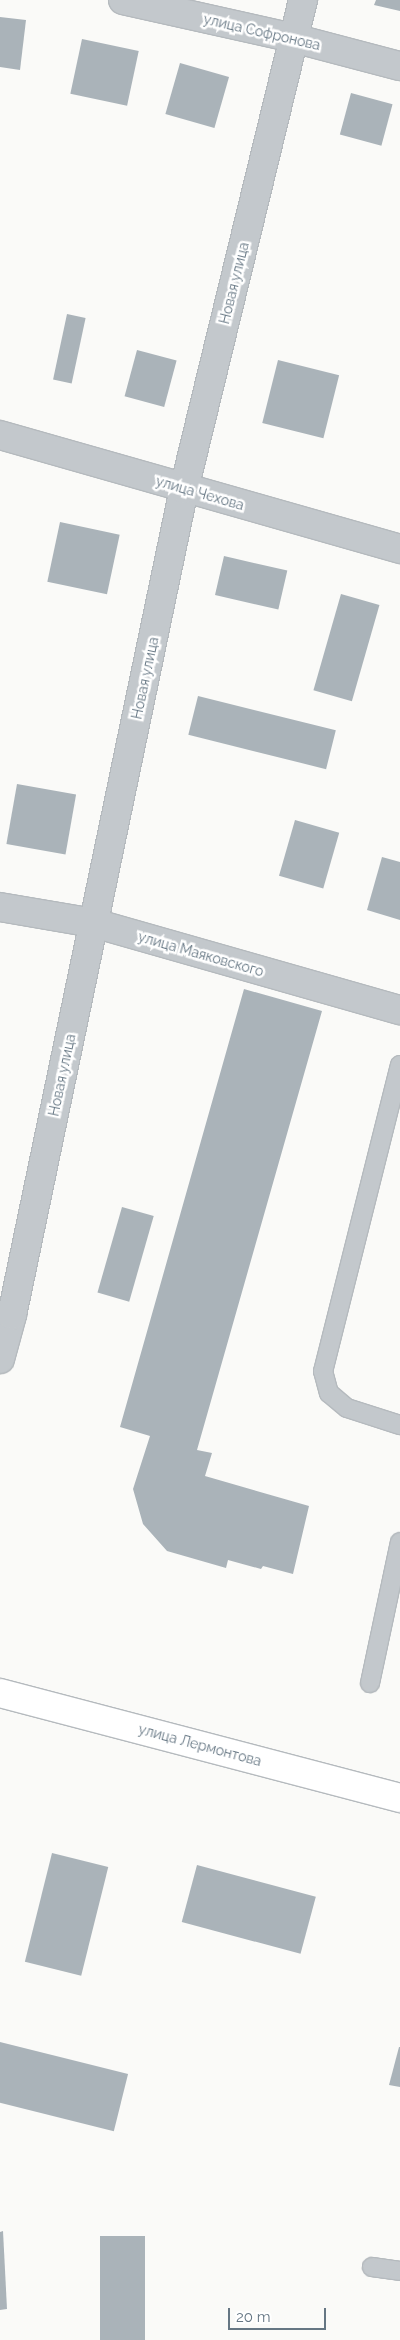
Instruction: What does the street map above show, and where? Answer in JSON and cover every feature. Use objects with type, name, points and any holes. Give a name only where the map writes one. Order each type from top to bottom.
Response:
[{"type":"main road","name":"улица Лермонтова","points":[[0,1693],[400,1798]]},
{"type":"street","name":"улица Софронова","points":[[123,0],[293,38],[400,66]]},
{"type":"street","name":"Новая улица","points":[[0,1359],[12,1315],[184,489],[302,0]]},
{"type":"street","name":"улица Чехова","points":[[0,435],[184,489],[400,549]]},
{"type":"street","name":"улица Маяковского","points":[[0,907],[94,923],[400,1010]]},
{"type":"lane","points":[[400,1065],[323,1371],[329,1392],[347,1408],[400,1425]]},
{"type":"lane","points":[[370,1683],[400,1542]]},
{"type":"lane","points":[[372,2267],[400,2270]]},
{"type":"building","points":[[376,0],[400,0],[400,11],[374,5]]},
{"type":"building","points":[[0,17],[26,20],[20,70],[0,67]]},
{"type":"building","points":[[82,39],[139,51],[127,106],[70,94]]},
{"type":"building","points":[[180,63],[229,77],[214,128],[165,114]]},
{"type":"building","points":[[351,93],[393,104],[381,146],[340,135]]},
{"type":"building","points":[[67,314],[86,318],[72,383],[53,380]]},
{"type":"building","points":[[137,350],[177,361],[164,407],[125,396]]},
{"type":"building","points":[[278,360],[339,375],[323,438],[262,423]]},
{"type":"building","points":[[60,522],[120,535],[107,594],[47,582]]},
{"type":"building","points":[[224,556],[287,571],[278,610],[215,595]]},
{"type":"building","points":[[341,594],[379,605],[352,701],[313,690]]},
{"type":"building","points":[[198,696],[336,730],[326,769],[188,735]]},
{"type":"building","points":[[17,784],[76,794],[65,854],[6,844]]},
{"type":"building","points":[[295,820],[339,833],[323,888],[279,876]]},
{"type":"building","points":[[382,857],[400,862],[400,920],[367,910]]},
{"type":"building","points":[[244,989],[322,1011],[197,1450],[212,1453],[205,1476],[309,1506],[293,1574],[263,1566],[261,1569],[228,1560],[226,1568],[167,1551],[143,1524],[133,1489],[150,1436],[120,1427]]},
{"type":"building","points":[[122,1207],[154,1216],[129,1302],[97,1293]]},
{"type":"building","points":[[52,1853],[108,1867],[81,1976],[25,1962]]},
{"type":"building","points":[[197,1865],[316,1897],[301,1954],[182,1922]]},
{"type":"building","points":[[0,2042],[128,2074],[114,2131],[0,2103]]},
{"type":"building","points":[[400,2047],[400,2087],[389,2085]]},
{"type":"building","points":[[3,2231],[7,2309],[0,2310],[0,2232]]},
{"type":"building","points":[[100,2236],[145,2236],[145,2340],[100,2340]]}]
